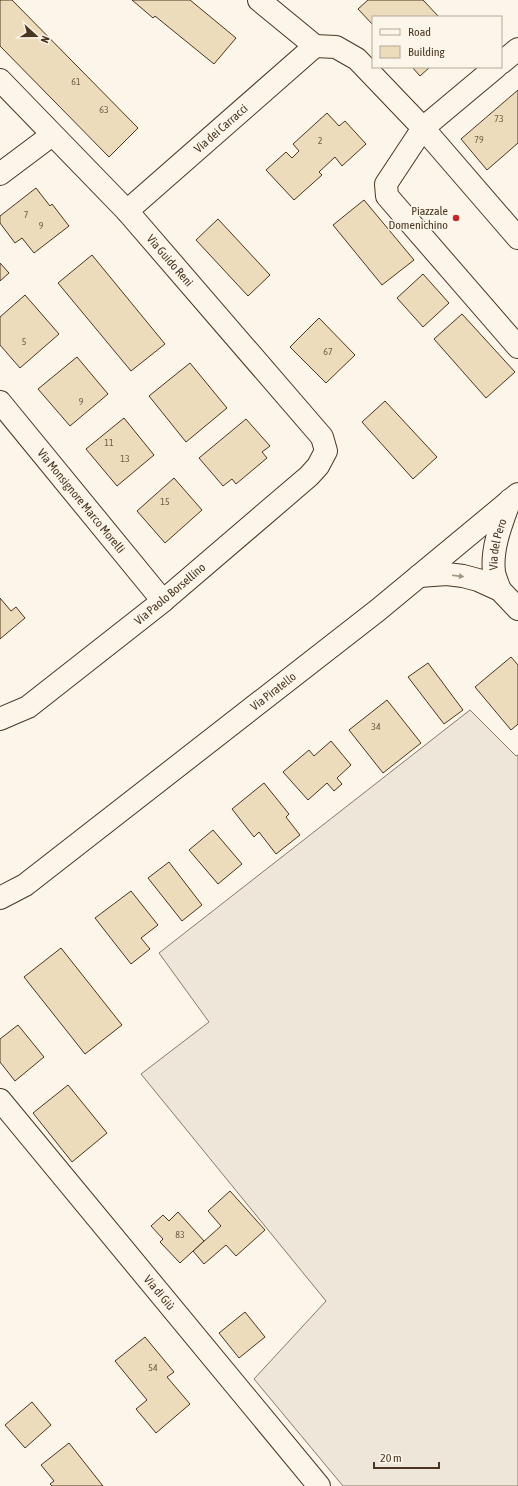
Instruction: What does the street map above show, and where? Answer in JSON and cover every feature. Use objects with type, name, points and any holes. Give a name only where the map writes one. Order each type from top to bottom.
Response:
[{"type":"street","points":[[259,0],[315,46],[336,47],[357,59],[423,128],[518,238]]},
{"type":"street","name":"Via dei Carracci","points":[[127,211],[315,46]]},
{"type":"street","points":[[502,62],[518,49]]},
{"type":"street","points":[[495,68],[423,128],[386,184],[387,196],[518,347]]},
{"type":"street","name":"Via Guido Reni","points":[[0,80],[127,211],[322,437],[326,451]]},
{"type":"street","points":[[0,174],[52,135]]},
{"type":"street","name":"Via Monsignore Marco Morelli","points":[[0,402],[163,601]]},
{"type":"street","name":"Via Paolo Borsellino","points":[[0,719],[28,707],[163,601],[309,476],[318,466],[326,451]]},
{"type":"street","name":"Via Piratello","points":[[0,898],[25,884],[420,576],[514,497]]},
{"type":"street","name":"Via del Pero","points":[[514,497],[503,519],[494,552],[494,572],[500,590],[518,609]]},
{"type":"street","name":"Via del Pero","points":[[420,576],[447,574],[463,576],[500,590]]},
{"type":"street","name":"Via Piratello","points":[[0,913],[25,884]]},
{"type":"street","name":"Via di Giù","points":[[0,1100],[319,1486]]},
{"type":"shaded area","points":[[470,710],[516,756],[518,755],[518,1486],[343,1486],[254,1379],[326,1301],[141,1074],[209,1022],[159,953]]},
{"type":"building","points":[[0,0],[12,0],[138,128],[109,157],[0,46]]},
{"type":"building","points":[[132,0],[190,0],[236,38],[214,64],[155,16],[153,18]]},
{"type":"building","points":[[368,0],[423,0],[438,16],[372,16],[372,24],[358,9]]},
{"type":"building","points":[[413,68],[429,68],[420,76]]},
{"type":"building","points":[[518,90],[518,143],[487,170],[461,139]]},
{"type":"building","points":[[327,113],[339,126],[345,121],[366,144],[342,166],[335,157],[319,172],[322,175],[294,200],[266,170],[286,152],[292,158],[299,151],[293,144]]},
{"type":"building","points":[[36,188],[50,206],[52,204],[69,226],[34,253],[22,238],[15,243],[0,223],[0,216]]},
{"type":"building","points":[[364,200],[414,260],[382,285],[333,225]]},
{"type":"building","points":[[218,219],[270,275],[248,296],[196,240]]},
{"type":"building","points":[[92,255],[165,344],[131,371],[58,283]]},
{"type":"building","points":[[0,263],[9,273],[0,281]]},
{"type":"building","points":[[423,274],[449,303],[423,327],[397,298]]},
{"type":"building","points":[[25,295],[59,334],[20,368],[0,345],[0,317]]},
{"type":"building","points":[[462,314],[515,372],[486,398],[434,339]]},
{"type":"building","points":[[319,318],[355,355],[326,383],[290,347]]},
{"type":"building","points":[[77,357],[108,394],[70,426],[38,389]]},
{"type":"building","points":[[190,363],[227,408],[186,442],[149,396]]},
{"type":"building","points":[[385,401],[437,457],[413,479],[362,422]]},
{"type":"building","points":[[124,418],[154,455],[117,486],[86,449]]},
{"type":"building","points":[[246,419],[270,446],[262,452],[267,458],[236,484],[232,479],[223,486],[199,458]]},
{"type":"building","points":[[174,478],[202,510],[165,543],[137,511]]},
{"type":"building","points":[[0,598],[11,611],[16,607],[25,618],[0,639]]},
{"type":"building","points":[[511,657],[518,665],[518,724],[511,730],[475,687]]},
{"type":"building","points":[[428,663],[463,710],[444,724],[408,677]]},
{"type":"building","points":[[387,700],[421,743],[383,773],[349,730]]},
{"type":"building","points":[[331,741],[351,765],[337,778],[342,784],[334,791],[327,783],[308,800],[283,772],[309,750],[314,756]]},
{"type":"building","points":[[264,783],[289,814],[286,817],[300,835],[276,854],[259,832],[254,837],[232,809]]},
{"type":"building","points":[[213,830],[242,864],[218,884],[189,850]]},
{"type":"building","points":[[169,862],[202,905],[182,921],[148,878]]},
{"type":"building","points":[[131,891],[158,925],[141,938],[150,949],[131,964],[95,918]]},
{"type":"building","points":[[61,948],[122,1025],[85,1054],[24,977]]},
{"type":"building","points":[[18,1025],[44,1057],[15,1081],[0,1062],[0,1039]]},
{"type":"building","points":[[68,1085],[107,1133],[72,1162],[33,1113]]},
{"type":"building","points":[[230,1191],[265,1230],[236,1256],[226,1245],[204,1264],[193,1251],[221,1226],[208,1211]]},
{"type":"building","points":[[178,1212],[204,1241],[180,1263],[160,1242],[163,1239],[151,1226],[163,1215],[169,1221]]},
{"type":"building","points":[[245,1312],[265,1337],[239,1358],[219,1333]]},
{"type":"building","points":[[145,1337],[174,1372],[167,1377],[190,1404],[156,1433],[136,1409],[147,1400],[115,1361]]},
{"type":"building","points":[[32,1402],[51,1425],[25,1448],[5,1425]]},
{"type":"building","points":[[69,1443],[103,1486],[52,1486],[50,1484],[54,1481],[41,1465]]},
{"type":"place","name":"Piazzale Domenichino","points":[[456,218]]}]
